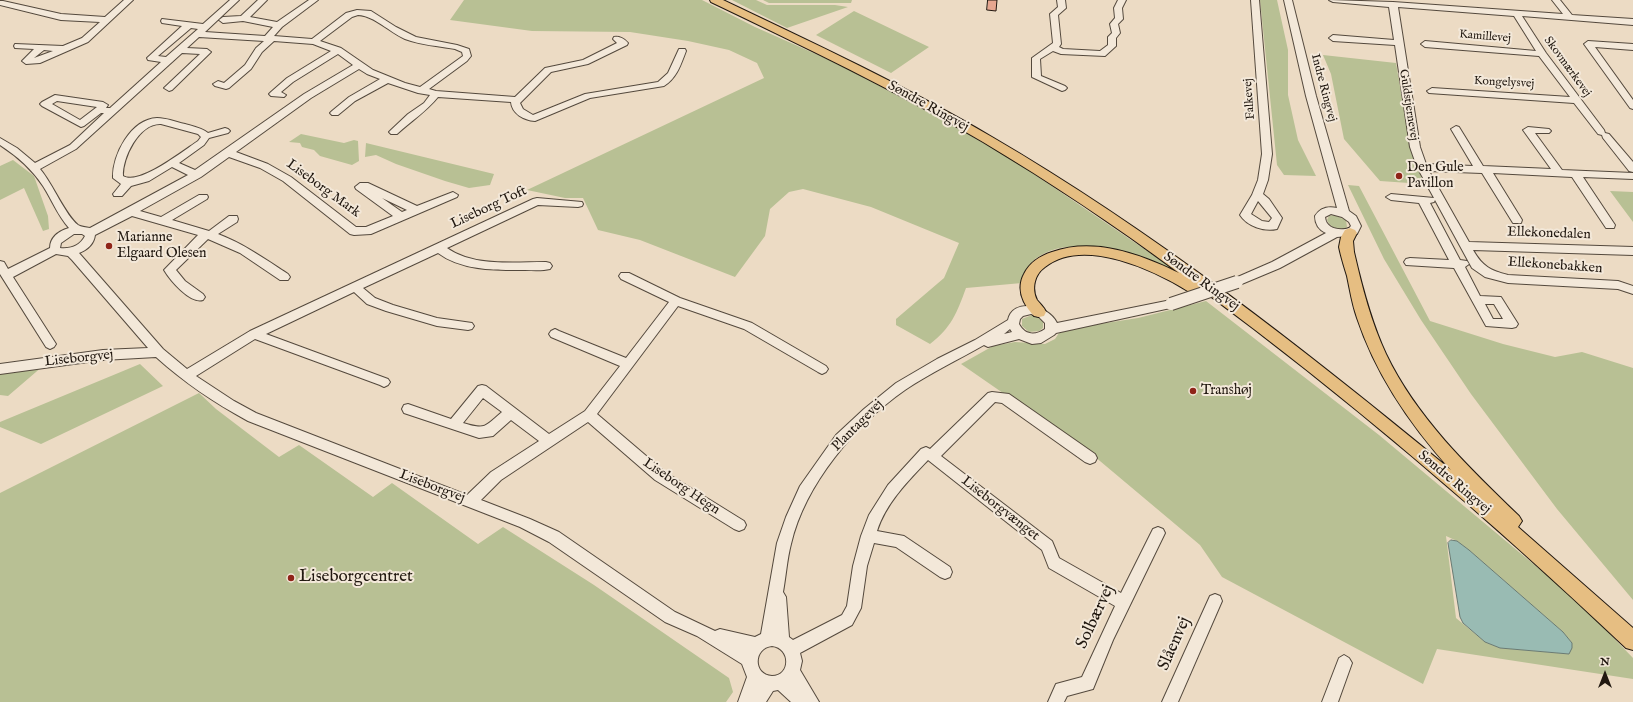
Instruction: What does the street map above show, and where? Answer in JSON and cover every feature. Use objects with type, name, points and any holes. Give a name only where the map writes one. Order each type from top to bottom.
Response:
[{"type":"main road","name":"Søndre Ringvej","points":[[715,0],[840,60],[921,102],[988,140],[1134,234],[1230,303],[1301,357],[1456,483],[1559,573],[1633,641]]},
{"type":"main road","points":[[1342,233],[1346,238],[1347,248],[1366,326],[1376,350],[1391,379],[1426,430],[1470,478],[1633,631]]},
{"type":"main road","points":[[1043,314],[1032,306],[1029,299],[1028,281],[1030,275],[1040,264],[1061,253],[1088,250],[1112,254],[1137,261],[1176,277],[1199,291],[1251,328],[1312,375],[1559,573]]},
{"type":"street","points":[[42,47],[26,61],[36,61],[85,40],[129,0]]},
{"type":"street","points":[[34,168],[73,147],[235,0]]},
{"type":"street","points":[[223,20],[234,21],[244,18],[263,0]]},
{"type":"street","points":[[218,84],[226,86],[248,67],[278,25],[314,0]]},
{"type":"street","points":[[1061,0],[1062,8],[1054,14],[1057,44],[1036,58],[1037,77],[1062,88]]},
{"type":"street","points":[[1052,47],[1061,51],[1102,54],[1112,46],[1112,37],[1116,33],[1114,24],[1119,19],[1118,8],[1122,0]]},
{"type":"street","name":"Falkevej","points":[[1255,0],[1267,154],[1263,180],[1258,195]]},
{"type":"street","name":"Indre Ringvej","points":[[1288,0],[1309,88],[1334,182],[1344,213],[1355,222],[1355,229],[1342,233]]},
{"type":"street","points":[[1333,0],[1633,22]]},
{"type":"street","points":[[1556,0],[1569,17]]},
{"type":"street","points":[[1,2],[61,17],[108,20]]},
{"type":"street","name":"Guldstjernevej","points":[[1393,4],[1415,147],[1422,167],[1465,246]]},
{"type":"street","points":[[314,42],[349,15],[353,13],[365,12],[405,36],[420,41],[459,48],[466,51],[466,56],[464,59],[443,73],[421,91]]},
{"type":"street","name":"Skovmærkevej","points":[[1516,14],[1575,100],[1633,170]]},
{"type":"street","points":[[244,18],[278,25]]},
{"type":"street","points":[[166,22],[205,26]]},
{"type":"street","points":[[168,60],[151,58],[189,25]]},
{"type":"street","points":[[197,34],[314,42],[338,50],[359,65],[386,80],[421,91],[436,94],[517,100]]},
{"type":"street","points":[[1333,38],[1398,43]]},
{"type":"street","points":[[617,39],[624,43],[585,62],[548,70],[517,100],[515,103],[519,109],[530,118],[536,118],[588,96],[653,87],[666,82],[671,76],[682,52]]},
{"type":"street","name":"Kamillevej","points":[[1425,44],[1542,54]]},
{"type":"street","points":[[1633,47],[1588,44],[1633,106]]},
{"type":"street","points":[[18,46],[65,49]]},
{"type":"street","points":[[169,88],[207,52],[180,50]]},
{"type":"street","points":[[281,95],[274,94],[290,80],[338,50]]},
{"type":"street","points":[[55,250],[55,243],[62,235],[77,230],[87,231],[90,233],[197,175],[322,86],[359,65]]},
{"type":"street","points":[[335,113],[352,99],[386,80]]},
{"type":"street","name":"Kongelysvej","points":[[1432,91],[1575,100]]},
{"type":"street","points":[[394,132],[411,116],[427,105],[436,94]]},
{"type":"street","points":[[99,110],[103,105],[55,98],[45,104],[81,124],[99,110],[112,111]]},
{"type":"street","points":[[127,184],[118,178],[118,166],[123,152],[140,128],[158,121],[201,132],[206,136]]},
{"type":"street","points":[[1456,130],[1517,220]]},
{"type":"street","points":[[1546,131],[1528,130],[1559,173]]},
{"type":"street","points":[[118,194],[127,184],[142,180],[172,163],[202,143],[206,136],[225,131]]},
{"type":"street","points":[[0,140],[20,154],[34,168],[48,186],[58,207],[71,225],[77,230]]},
{"type":"street","name":"Liseborg Mark","points":[[228,153],[264,166],[287,179],[354,231],[367,231],[453,194]]},
{"type":"street","points":[[172,163],[197,175]]},
{"type":"street","points":[[1422,167],[1633,176]]},
{"type":"street","points":[[1575,173],[1610,224]]},
{"type":"street","name":"Indre Ringvej","points":[[1331,210],[1334,182]]},
{"type":"street","name":"Liseborg Mark","points":[[400,216],[360,188],[364,185],[416,210]]},
{"type":"street","points":[[1391,196],[1440,200]]},
{"type":"street","points":[[162,221],[203,197]]},
{"type":"street","points":[[1422,199],[1476,300]]},
{"type":"street","name":"Liseborg Toft","points":[[186,376],[254,334],[537,202],[578,204]]},
{"type":"street","points":[[58,207],[62,235]]},
{"type":"street","points":[[1342,233],[1324,227],[1320,221],[1320,216],[1324,212],[1331,210],[1344,213]]},
{"type":"street","points":[[131,212],[208,234],[230,243],[258,258],[284,277]]},
{"type":"street","points":[[199,297],[181,284],[170,270],[208,234],[233,219]]},
{"type":"street","points":[[1305,248],[1324,227]]},
{"type":"street","points":[[7,275],[55,250],[59,252],[69,252],[84,245],[90,239],[90,233]]},
{"type":"street","points":[[1051,329],[1171,304],[1237,282],[1276,265],[1305,248],[1342,233]]},
{"type":"street","name":"Liseborgvej","points":[[84,245],[84,253],[98,282],[111,299],[159,352],[186,376],[230,406],[252,417],[525,523],[554,538],[670,617],[702,631],[750,660]]},
{"type":"street","name":"Ellekonedalen","points":[[1465,246],[1633,251]]},
{"type":"street","name":"Ellekonebakken","points":[[1465,246],[1476,265],[1489,274],[1508,279],[1618,285],[1633,290]]},
{"type":"street","points":[[439,248],[456,258],[472,262],[510,266],[546,266]]},
{"type":"street","name":"Liseborgvej","points":[[69,252],[76,257],[92,278],[98,282]]},
{"type":"street","points":[[1410,262],[1476,265]]},
{"type":"street","points":[[0,265],[50,344]]},
{"type":"street","points":[[625,276],[676,301],[748,326],[822,369]]},
{"type":"street","points":[[355,287],[372,301],[390,308],[437,322],[468,326]]},
{"type":"street","points":[[470,501],[492,480],[548,441],[589,415],[676,301]]},
{"type":"street","points":[[1043,314],[1051,323],[1051,329],[1047,335],[1039,339],[1029,338],[1020,334],[1014,328],[1014,316],[1019,312],[1027,310],[1043,314],[1102,318]]},
{"type":"street","name":"Plantagevej","points":[[775,644],[778,574],[784,543],[793,517],[805,490],[841,439],[868,413],[900,387],[941,362],[979,344],[1013,322]]},
{"type":"street","points":[[254,334],[384,382]]},
{"type":"street","points":[[555,334],[628,364]]},
{"type":"street","name":"Plantagevej","points":[[979,344],[1020,334]]},
{"type":"street","name":"Liseborgvej","points":[[0,369],[103,355],[159,352]]},
{"type":"street","points":[[454,425],[482,390],[548,441]]},
{"type":"street","points":[[803,702],[774,683],[764,682],[755,676],[752,671],[750,660],[754,650],[847,620],[854,608],[860,566],[874,519],[893,489],[926,453],[932,456],[992,397],[1005,398],[1090,458]]},
{"type":"street","points":[[408,408],[479,433],[488,432],[511,412]]},
{"type":"street","name":"Liseborg Hegn","points":[[589,415],[660,476],[739,525]]},
{"type":"street","name":"Liseborgvænget","points":[[932,456],[1047,546],[1054,563],[1124,603]]},
{"type":"street","name":"Solbærvej","points":[[1056,702],[1062,690],[1087,683],[1108,635],[1158,533]]},
{"type":"street","points":[[868,536],[899,541],[946,572]]},
{"type":"street","name":"Slåenvej","points":[[1170,702],[1215,601]]},
{"type":"street","name":"Liseborgvej","points":[[702,631],[775,644]]},
{"type":"street","points":[[757,702],[774,683],[789,676],[795,664],[795,656],[775,644]]},
{"type":"street","points":[[1330,702],[1344,663]]},
{"type":"street","points":[[792,671],[811,702]]},
{"type":"street","points":[[746,702],[755,676]]},
{"type":"green space","points":[[464,0],[702,0],[755,27],[836,63],[916,105],[1012,159],[1184,276],[1106,250],[1084,247],[1064,247],[1046,252],[1031,263],[1022,283],[966,288],[960,305],[948,326],[930,344],[896,325],[896,319],[944,278],[959,243],[871,207],[803,189],[789,192],[770,209],[765,236],[735,277],[640,240],[598,230],[583,198],[565,198],[527,190],[764,78],[757,63],[729,50],[688,41],[630,32],[532,31],[450,20]]},
{"type":"green space","points":[[732,0],[756,0],[767,5],[835,5],[848,7],[787,28]]},
{"type":"green space","points":[[763,0],[852,0],[851,3],[769,3]]},
{"type":"green space","points":[[1260,0],[1277,0],[1288,50],[1288,95],[1298,140],[1316,176],[1284,175],[1277,165]]},
{"type":"green space","points":[[854,11],[929,47],[891,73],[816,35]]},
{"type":"green space","points":[[1323,55],[1396,63],[1410,145],[1424,184],[1380,181],[1344,139],[1331,74]]},
{"type":"green space","points":[[301,134],[344,143],[354,140],[358,141],[359,161],[352,165],[320,156],[314,150],[302,147],[300,143],[289,142]]},
{"type":"green space","points":[[366,143],[494,174],[490,185],[469,188],[396,164],[376,155],[365,157]]},
{"type":"green space","points":[[13,160],[34,176],[48,216],[49,229],[43,231],[24,188],[0,200],[0,166]]},
{"type":"green space","points":[[1348,185],[1359,186],[1430,321],[1503,344],[1555,357],[1582,352],[1633,368],[1633,600],[1557,509],[1471,394],[1421,320],[1384,259]]},
{"type":"green space","points":[[1610,191],[1633,192],[1633,222]]},
{"type":"green space","points":[[1334,215],[1346,220],[1347,227],[1338,229],[1330,225],[1327,220],[1329,216]]},
{"type":"green space","points":[[1206,301],[1379,435],[1580,603],[1633,658],[1633,679],[1437,649],[1423,684],[1222,577],[1200,545],[1094,456],[961,364],[993,346],[1015,342],[1045,344],[1055,339],[1061,330],[1138,318]],"holes":[[[1446,536],[1457,541],[1563,632],[1572,643],[1569,654],[1500,648],[1485,642],[1456,618]]]},
{"type":"green space","points":[[1032,315],[1039,318],[1043,322],[1043,328],[1039,331],[1029,332],[1022,326],[1022,319]]},
{"type":"green space","points":[[140,364],[163,386],[41,444],[0,427],[0,422]]},
{"type":"green space","points":[[43,366],[8,396],[0,395],[0,373]]},
{"type":"green space","name":"Liseborgcentret","points":[[199,393],[216,409],[279,457],[299,445],[373,497],[392,483],[478,544],[503,527],[594,585],[729,678],[733,692],[726,702],[0,702],[0,493]]},
{"type":"water","points":[[1451,540],[1457,541],[1469,550],[1563,632],[1572,643],[1572,648],[1569,654],[1500,648],[1485,642],[1463,623],[1460,617],[1448,543]]},
{"type":"building","points":[[988,0],[997,0],[996,11],[987,10]]},
{"type":"place","name":"Den Gule Pavillon","points":[[1399,176]]},
{"type":"place","name":"Marianne Elgaard Olesen","points":[[109,246]]},
{"type":"place","name":"Transhøj","points":[[1193,391]]},
{"type":"place","name":"Liseborgcentret","points":[[291,578]]}]
